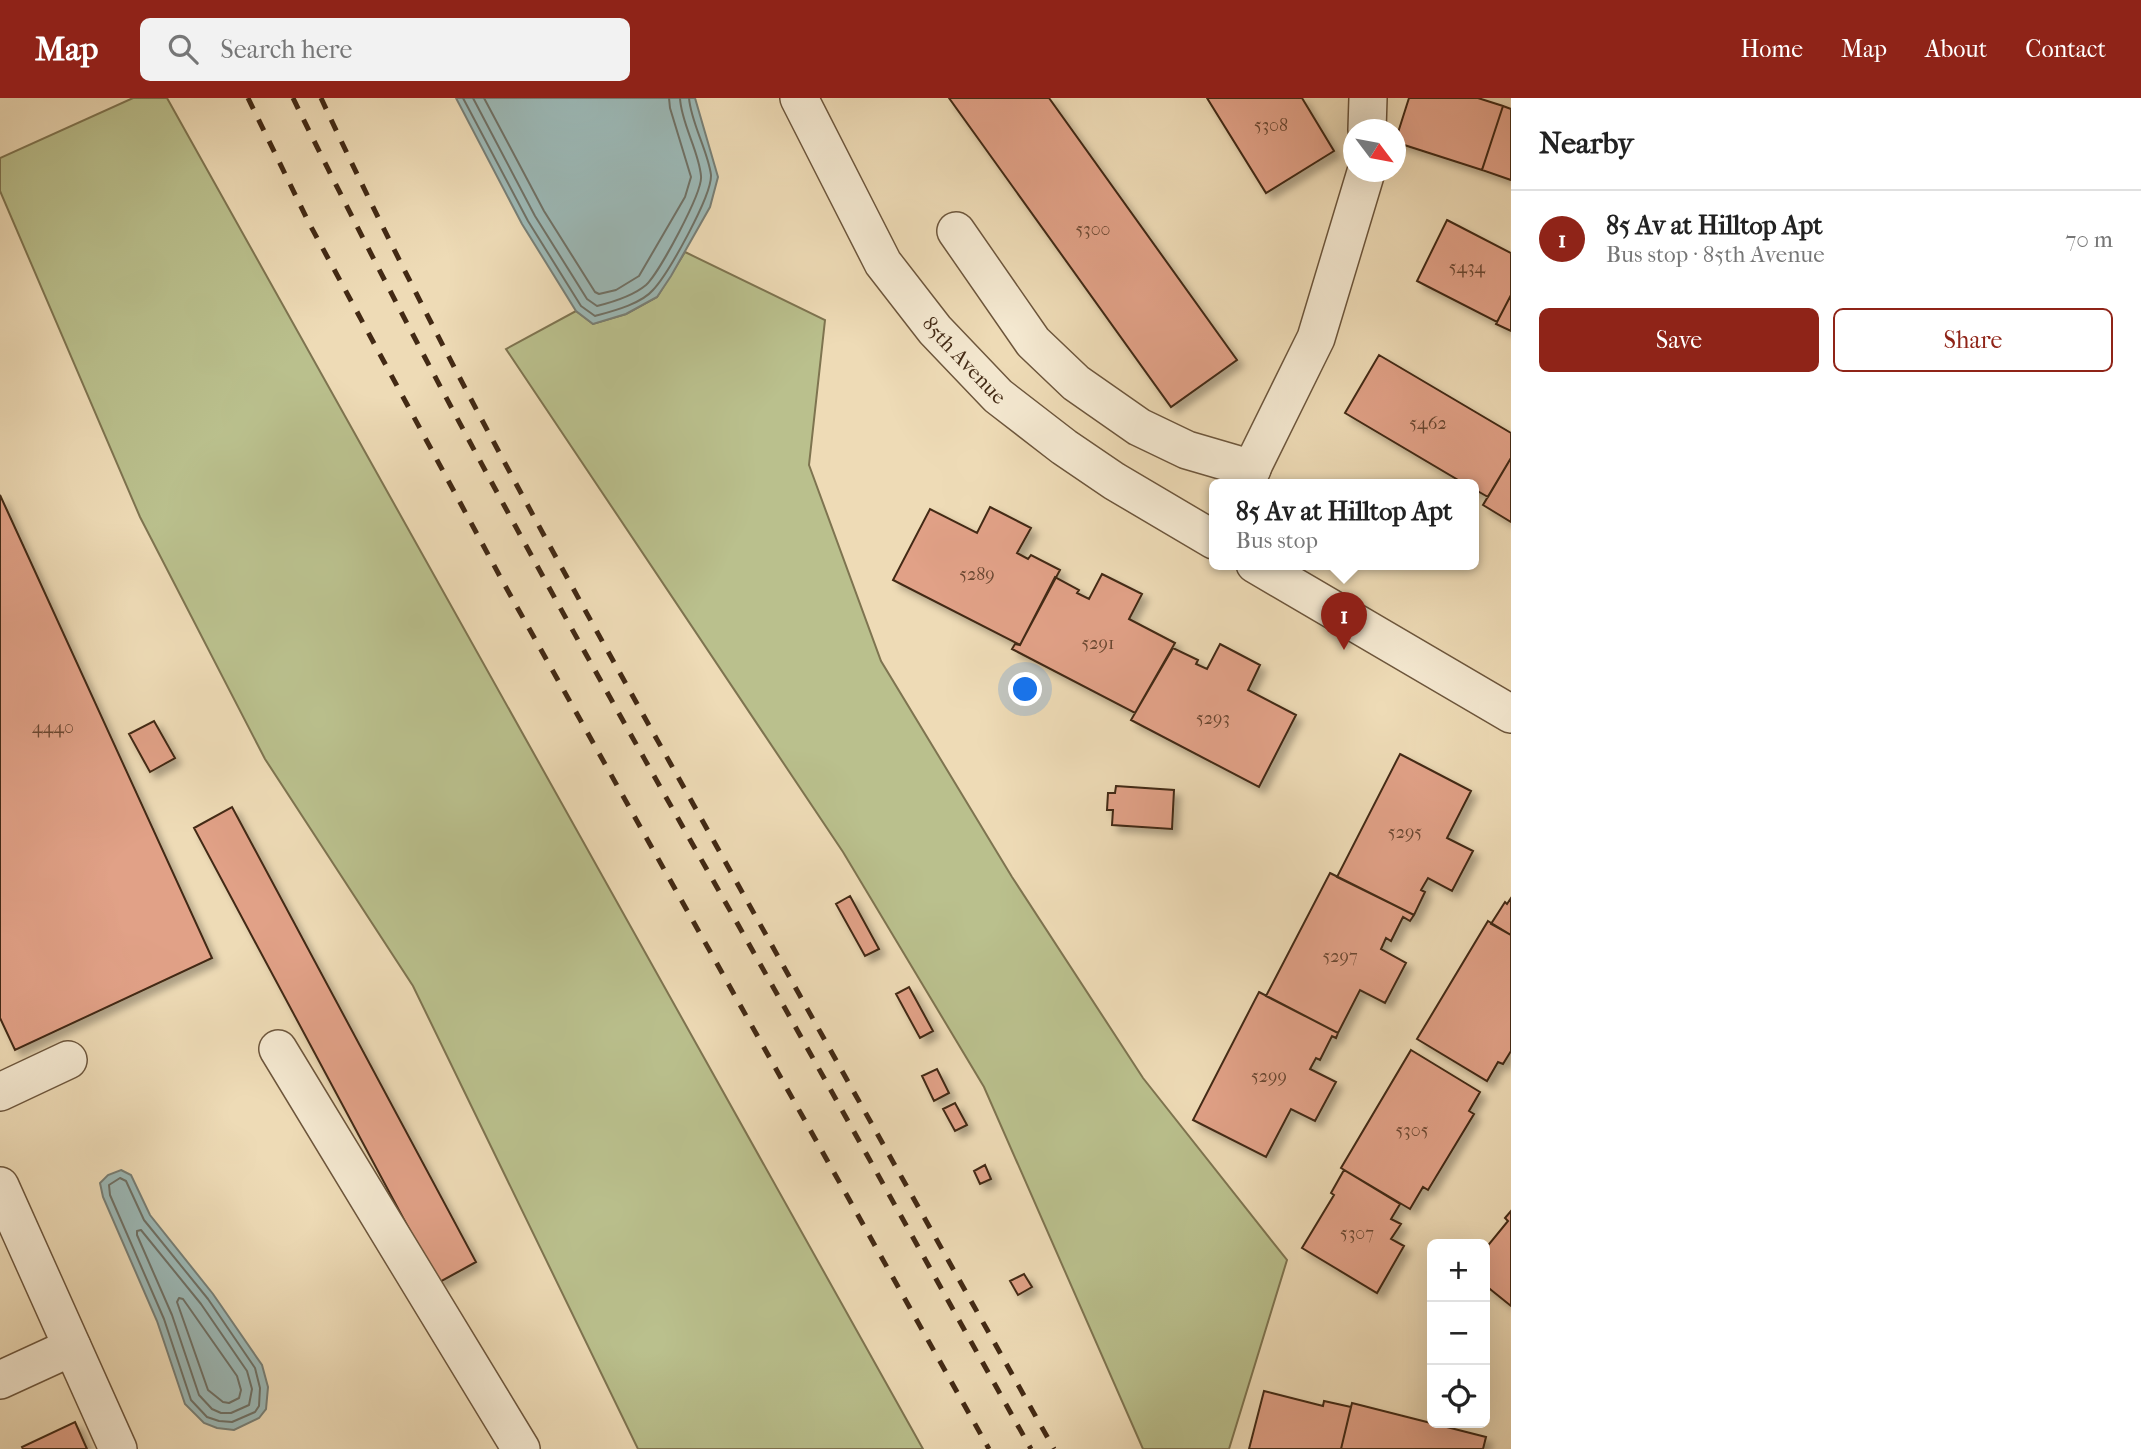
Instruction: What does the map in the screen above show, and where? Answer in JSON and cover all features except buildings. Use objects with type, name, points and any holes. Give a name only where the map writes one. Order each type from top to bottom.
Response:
[{"type":"street","name":"85th Avenue","points":[[799,98],[883,263],[935,330],[998,396],[1063,447],[1114,481],[1209,537]]},
{"type":"street","points":[[1367,119],[1368,98]]},
{"type":"street","points":[[956,231],[1033,342],[1076,383],[1139,428],[1248,476],[1316,338],[1363,182]]},
{"type":"street","points":[[1265,570],[1511,714]]},
{"type":"street","points":[[278,1049],[522,1449]]},
{"type":"street","points":[[0,1092],[68,1060]]},
{"type":"street","points":[[0,1186],[118,1449]]},
{"type":"street","points":[[0,1380],[72,1347]]},
{"type":"green space","points":[[133,98],[167,98],[923,1449],[638,1449],[413,986],[265,759],[140,517],[0,191],[0,158]]},
{"type":"green space","points":[[685,252],[825,320],[809,465],[881,661],[1012,877],[1143,1078],[1287,1260],[1229,1449],[1143,1449],[984,1087],[843,852],[506,349],[576,311],[593,324],[626,314],[657,297]]},
{"type":"water","points":[[456,98],[695,98],[718,177],[710,207],[657,297],[626,314],[593,324],[576,311],[522,224]]},
{"type":"water","points":[[121,1170],[131,1175],[150,1215],[213,1294],[262,1365],[268,1387],[266,1409],[259,1418],[234,1430],[217,1428],[204,1423],[185,1404],[157,1321],[103,1197],[100,1183],[108,1175]]},
{"type":"railway","points":[[248,98],[309,223],[503,582],[989,1449]]},
{"type":"railway","points":[[293,98],[392,295],[548,586],[1031,1449]]},
{"type":"railway","points":[[321,98],[408,277],[547,541],[1054,1449]]},
{"type":"place","name":"85 Av at Hilltop Apt","points":[[1344,650]]}]
